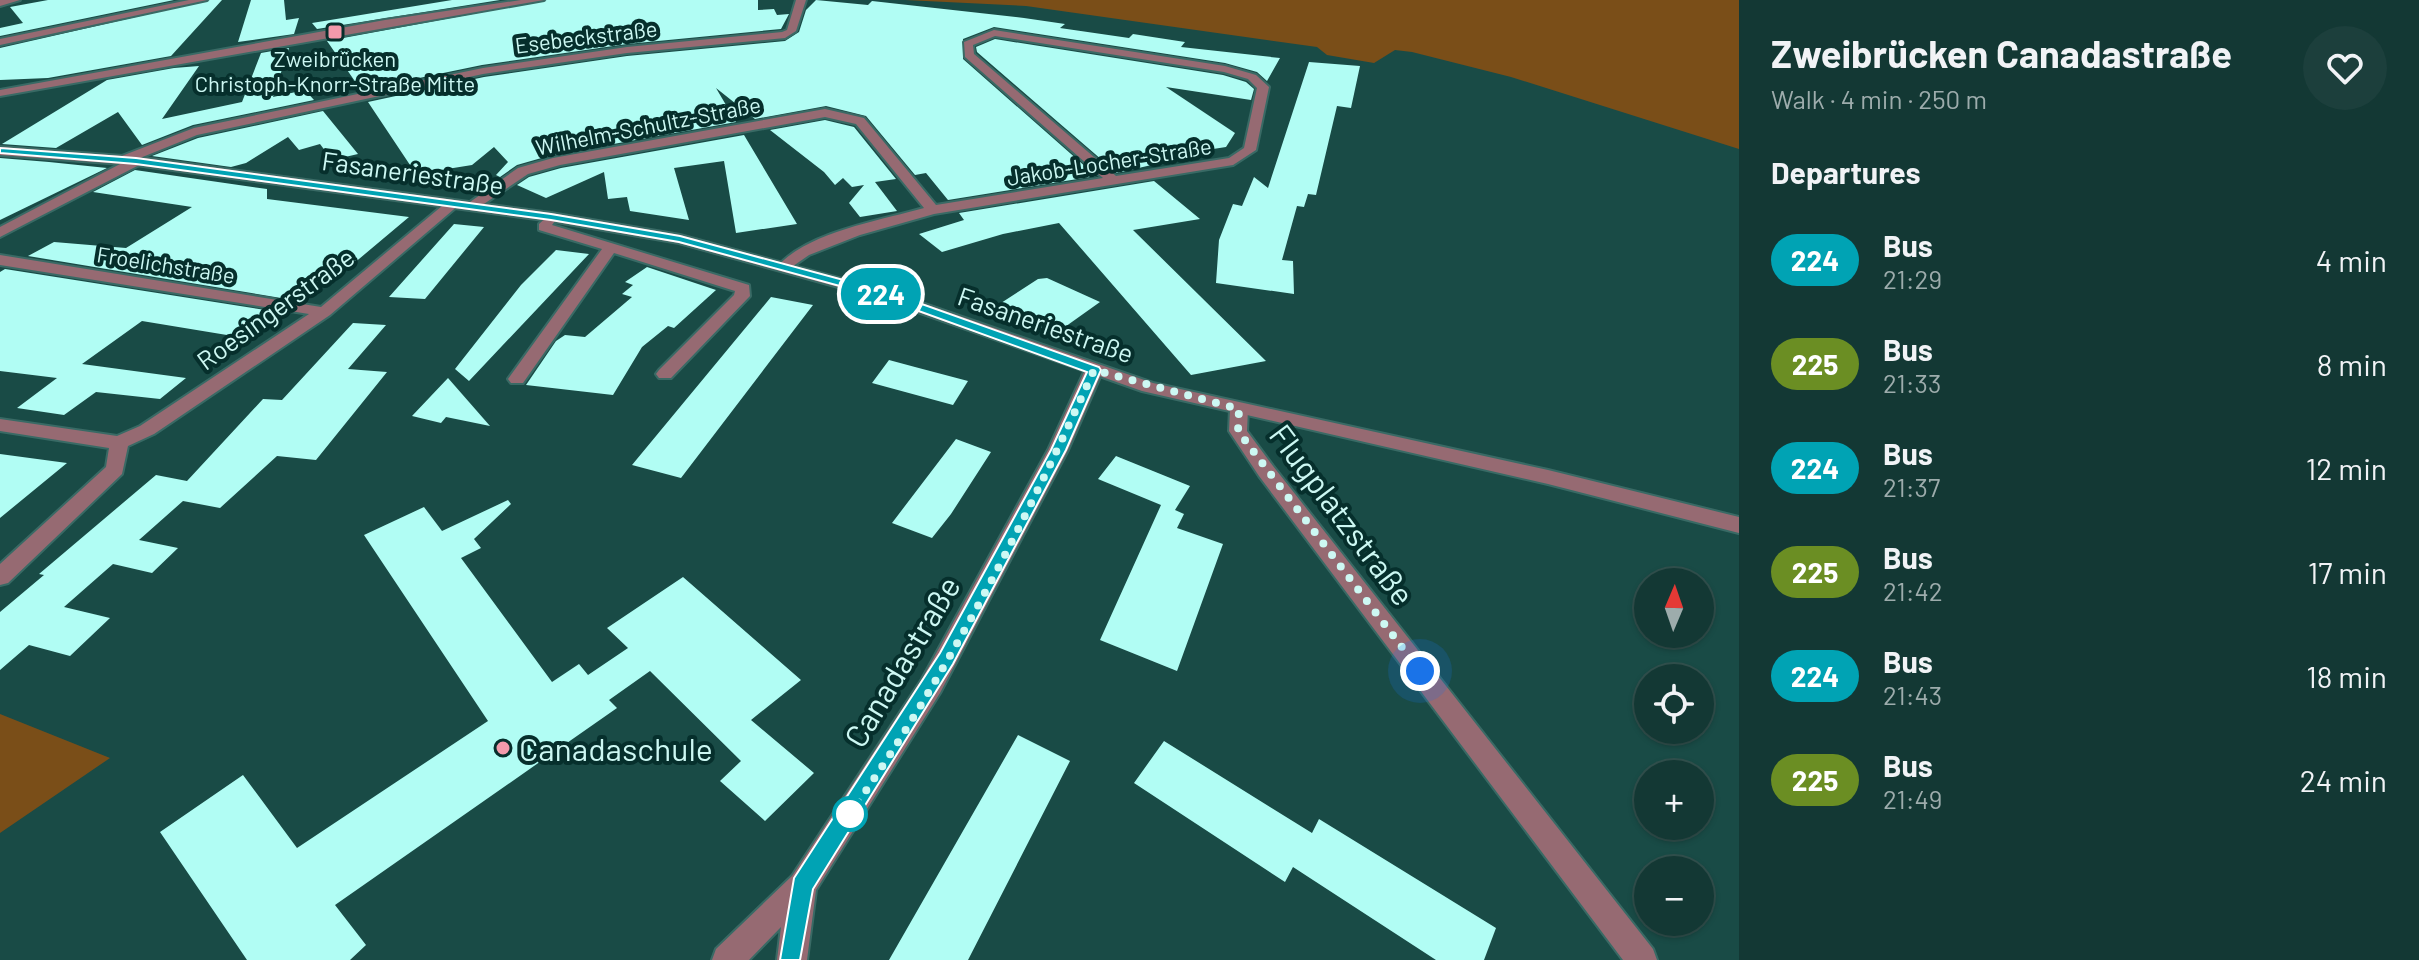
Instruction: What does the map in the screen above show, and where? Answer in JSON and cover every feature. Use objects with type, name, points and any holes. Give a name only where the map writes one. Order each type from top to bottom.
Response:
[{"type":"street","points":[[0,3],[15,0]]},
{"type":"street","points":[[0,42],[202,0]]},
{"type":"street","points":[[0,93],[399,21],[539,0]]},
{"type":"street","name":"Esebeckstraße","points":[[130,161],[194,132],[483,71],[627,50],[785,35],[791,31],[801,0]]},
{"type":"street","name":"Jakob-Locher-Straße","points":[[786,266],[804,252],[843,237],[933,210],[1219,164],[1242,157],[1250,150],[1263,87],[1252,77],[1225,69],[994,33],[968,44],[969,55],[1113,180]]},
{"type":"street","name":"Wilhelm-Schultz-Straße","points":[[462,206],[523,171],[558,161],[812,114],[843,114],[860,121],[933,210]]},
{"type":"street","name":"Fasaneriestraße","points":[[0,151],[130,161],[551,217],[680,239],[884,295],[1094,370],[1239,409],[1503,466],[1739,525]]},
{"type":"street","points":[[0,233],[130,161]]},
{"type":"street","name":"Roesingerstraße","points":[[119,443],[182,409],[324,312],[462,206]]},
{"type":"street","points":[[551,217],[544,227],[743,288],[742,296],[665,374]]},
{"type":"street","points":[[517,379],[612,246]]},
{"type":"street","name":"Froelichstraße","points":[[0,260],[324,312]]},
{"type":"street","name":"Canadastraße","points":[[727,960],[802,886],[946,659],[1058,450],[1094,370]]},
{"type":"street","name":"Flugplatzstraße","points":[[1239,409],[1238,431],[1266,471],[1642,960]]},
{"type":"street","points":[[0,425],[119,443],[120,455],[115,469],[0,577]]},
{"type":"street","points":[[792,960],[802,886]]},
{"type":"shaded area","points":[[905,0],[1739,0],[1739,149],[1511,77],[1412,52],[1395,50],[1374,63],[1327,55],[1317,47],[1026,6]]},
{"type":"shaded area","points":[[0,714],[110,758],[0,833]]},
{"type":"building","points":[[48,0],[174,0],[0,36],[0,28],[23,23],[10,7]]},
{"type":"building","points":[[210,0],[222,0],[171,56],[48,78],[0,80],[0,48]]},
{"type":"building","points":[[251,0],[284,0],[286,20],[299,18],[294,34],[238,42]]},
{"type":"building","points":[[452,0],[500,0],[317,29],[312,23]]},
{"type":"building","points":[[547,0],[758,0],[758,10],[774,9],[777,15],[789,14],[781,29],[627,44],[482,65],[361,90],[327,41]]},
{"type":"building","points":[[816,0],[868,5],[872,1],[1024,18],[1065,24],[1060,28],[1185,42],[1181,47],[1280,58],[1267,81],[1257,72],[1225,63],[994,27],[963,39],[963,59],[1096,176],[948,200],[926,173],[915,175],[866,116],[826,106],[755,119],[716,88],[736,122],[552,155],[517,165],[500,177],[496,175],[508,162],[494,147],[472,165],[416,174],[368,102],[484,77],[627,56],[785,41],[799,32],[806,10]]},
{"type":"building","points":[[995,39],[1223,75],[1246,82],[1254,89],[1251,100],[1166,87],[1235,133],[1226,147],[1168,156],[1173,160],[1117,173],[977,52],[976,47]]},
{"type":"building","points":[[289,48],[273,97],[305,90],[314,100],[193,125],[142,145],[118,112],[56,148],[2,144],[107,80],[174,68],[199,66],[162,119],[242,102],[261,53]]},
{"type":"building","points":[[1309,62],[1360,66],[1351,108],[1337,106],[1316,195],[1308,194],[1304,207],[1297,206],[1282,260],[1293,261],[1294,294],[1216,283],[1219,240],[1233,204],[1242,206],[1254,177],[1268,188]]},
{"type":"building","points":[[323,111],[358,154],[332,160],[320,144],[299,150],[288,137],[246,163],[231,167],[152,156],[198,138]]},
{"type":"building","points":[[825,120],[854,127],[896,179],[875,182],[897,211],[860,217],[849,203],[864,185],[852,187],[843,178],[835,185],[824,172],[770,130]]},
{"type":"building","points":[[744,135],[797,224],[736,233],[724,161],[674,168],[689,220],[630,211],[627,197],[608,199],[604,172],[546,198],[517,185],[529,177],[561,168]]},
{"type":"building","points":[[0,158],[49,162],[107,168],[0,220]]},
{"type":"building","points":[[135,170],[267,189],[267,199],[409,217],[334,280],[328,283],[310,281],[287,299],[28,256],[54,242],[126,248],[192,207],[93,192]]},
{"type":"building","points":[[1154,181],[1200,219],[1133,230],[1266,361],[1191,375],[1059,223],[1003,234],[942,252],[919,234],[964,220],[959,213]]},
{"type":"building","points":[[454,224],[484,227],[425,299],[389,297]]},
{"type":"building","points":[[556,250],[589,254],[469,381],[455,369],[521,285]]},
{"type":"building","points":[[647,267],[716,290],[674,328],[668,326],[642,347],[613,395],[526,385],[556,341],[565,335],[585,337],[632,297],[622,294],[633,285],[625,282]]},
{"type":"building","points":[[5,269],[272,311],[239,337],[142,321],[82,364],[186,378],[160,399],[96,392],[64,415],[17,408],[57,378],[0,371],[0,272]]},
{"type":"building","points":[[1047,278],[1100,302],[1055,334],[1001,309],[1006,306],[1001,303],[1038,279]]},
{"type":"building","points":[[771,297],[813,305],[681,478],[632,465]]},
{"type":"building","points":[[353,323],[386,325],[348,369],[387,372],[316,460],[277,456],[220,508],[183,501],[139,540],[178,548],[152,573],[113,564],[64,607],[110,618],[70,656],[29,645],[0,670],[0,612],[44,575],[39,574],[156,475],[187,481],[263,399],[282,400]]},
{"type":"building","points":[[889,360],[968,381],[953,405],[872,383]]},
{"type":"building","points":[[448,378],[490,426],[446,417],[441,423],[412,416]]},
{"type":"building","points":[[956,439],[991,452],[951,514],[932,538],[892,523]]},
{"type":"building","points":[[0,454],[67,463],[0,518]]},
{"type":"building","points":[[1116,456],[1190,486],[1175,510],[1184,514],[1177,528],[1223,544],[1177,671],[1100,640],[1161,505],[1098,479]]},
{"type":"building","name":"Canadaschule","points":[[508,500],[511,504],[474,539],[481,548],[461,558],[552,682],[579,664],[588,675],[628,648],[607,628],[683,577],[801,680],[751,720],[814,773],[765,821],[720,781],[741,761],[650,671],[609,700],[617,708],[335,905],[366,945],[350,960],[247,960],[160,832],[243,775],[297,848],[488,721],[364,535],[424,507],[442,531]]},
{"type":"building","points":[[1018,735],[1070,761],[968,960],[889,960]]},
{"type":"building","points":[[1164,741],[1312,833],[1319,819],[1496,928],[1484,960],[1436,960],[1293,867],[1285,882],[1134,783]]},
{"type":"bus line","name":"224","points":[[0,151],[136,161],[551,217],[680,239],[884,295],[1094,370],[1058,450],[992,578],[931,686],[802,886],[792,960]]},
{"type":"place","name":"Zweibrücken Christoph-Knorr-Straße Mitte","points":[[335,32]]},
{"type":"place","name":"Canadaschule","points":[[503,748]]},
{"type":"route","points":[[850,814],[931,686],[992,578],[1058,450],[1094,370],[1170,393],[1239,409],[1238,431],[1420,671]]}]
